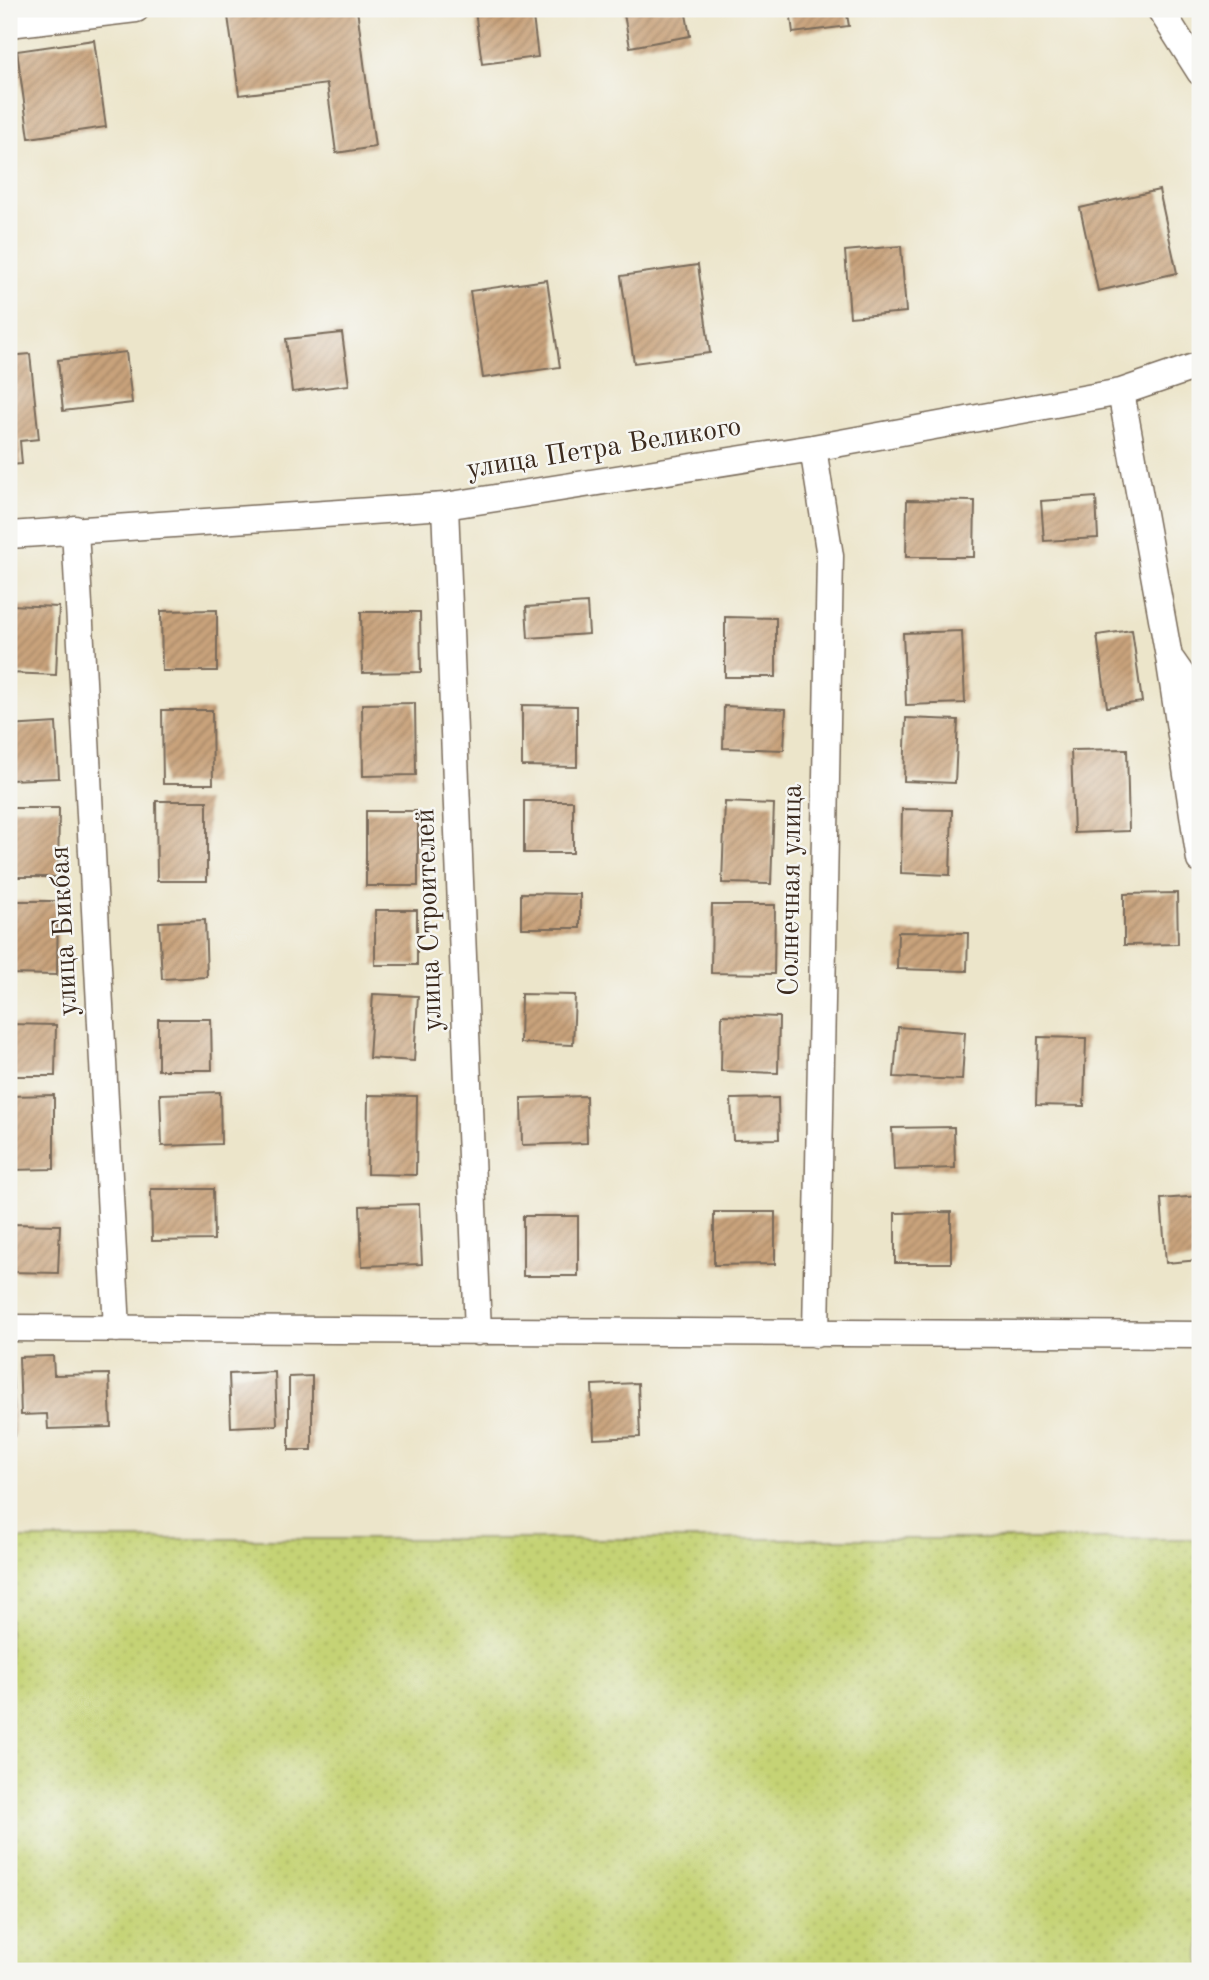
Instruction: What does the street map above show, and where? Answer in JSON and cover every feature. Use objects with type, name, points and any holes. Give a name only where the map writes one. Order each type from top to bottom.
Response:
[{"type":"street","points":[[9,24],[136,9]]},
{"type":"street","points":[[1160,9],[1200,72]]},
{"type":"street","name":"улица Петра Великого","points":[[9,535],[445,506],[813,448],[1121,392],[1200,365]]},
{"type":"street","points":[[1121,392],[1169,657],[1200,860]]},
{"type":"street","name":"Солнечная улица","points":[[813,448],[830,556],[816,1334]]},
{"type":"street","name":"улица Строителей","points":[[445,506],[478,1332]]},
{"type":"street","name":"улица Бикбая","points":[[75,529],[117,1329]]},
{"type":"street","points":[[1169,657],[1200,701]]},
{"type":"street","points":[[9,1328],[1200,1335]]},
{"type":"green space","points":[[9,1539],[1200,1539],[1200,1971],[9,1971]]},
{"type":"building","points":[[227,9],[357,9],[375,147],[336,153],[327,84],[239,95]]},
{"type":"building","points":[[532,9],[538,57],[482,64],[475,11]]},
{"type":"building","points":[[623,9],[685,9],[690,36],[630,47]]},
{"type":"building","points":[[790,9],[846,9],[849,26],[793,33]]},
{"type":"building","points":[[94,40],[106,127],[29,138],[17,51]]},
{"type":"building","points":[[1159,190],[1177,273],[1098,291],[1080,208]]},
{"type":"building","points":[[901,246],[906,312],[850,317],[845,251]]},
{"type":"building","points":[[698,265],[710,353],[634,363],[621,276]]},
{"type":"building","points":[[547,280],[560,367],[483,378],[470,291]]},
{"type":"building","points":[[342,333],[349,385],[292,392],[286,339]]},
{"type":"building","points":[[126,352],[132,403],[63,411],[58,360]]},
{"type":"building","points":[[30,354],[39,439],[20,441],[22,464],[9,465],[9,356]]},
{"type":"building","points":[[1096,497],[1098,538],[1044,541],[1041,501]]},
{"type":"building","points":[[907,500],[975,501],[974,557],[906,557]]},
{"type":"building","points":[[587,603],[589,634],[528,638],[526,607]]},
{"type":"building","points":[[9,605],[59,607],[56,675],[9,673]]},
{"type":"building","points":[[217,610],[217,671],[162,671],[161,611]]},
{"type":"building","points":[[361,612],[420,612],[421,672],[362,673]]},
{"type":"building","points":[[725,617],[776,618],[776,677],[725,677]]},
{"type":"building","points":[[1132,630],[1142,702],[1107,707],[1097,635]]},
{"type":"building","points":[[962,631],[965,703],[906,705],[903,633]]},
{"type":"building","points":[[415,703],[416,775],[363,776],[362,704]]},
{"type":"building","points":[[522,705],[577,706],[577,767],[522,766]]},
{"type":"building","points":[[724,706],[786,709],[784,750],[723,748]]},
{"type":"building","points":[[162,710],[212,710],[213,784],[163,784]]},
{"type":"building","points":[[906,718],[958,720],[955,783],[904,781]]},
{"type":"building","points":[[56,723],[59,778],[9,780],[9,726]]},
{"type":"building","points":[[1127,749],[1129,831],[1074,833],[1071,750]]},
{"type":"building","points":[[156,801],[207,801],[207,881],[157,881]]},
{"type":"building","points":[[524,801],[573,801],[573,853],[524,853]]},
{"type":"building","points":[[725,802],[774,804],[771,884],[722,883]]},
{"type":"building","points":[[9,808],[59,808],[58,877],[9,877]]},
{"type":"building","points":[[902,809],[952,810],[950,875],[901,873]]},
{"type":"building","points":[[366,811],[418,811],[418,886],[366,886]]},
{"type":"building","points":[[521,893],[580,894],[580,928],[521,928]]},
{"type":"building","points":[[1177,893],[1178,944],[1124,945],[1124,894]]},
{"type":"building","points":[[9,901],[58,901],[57,975],[9,974]]},
{"type":"building","points":[[712,905],[775,905],[774,974],[711,973]]},
{"type":"building","points":[[375,910],[417,910],[417,965],[375,965]]},
{"type":"building","points":[[205,920],[207,977],[162,979],[159,922]]},
{"type":"building","points":[[898,932],[968,933],[967,971],[897,969]]},
{"type":"building","points":[[373,994],[418,996],[414,1061],[369,1058]]},
{"type":"building","points":[[521,994],[575,995],[573,1045],[520,1043]]},
{"type":"building","points":[[722,1015],[779,1017],[778,1073],[721,1071]]},
{"type":"building","points":[[158,1019],[211,1019],[212,1070],[158,1070]]},
{"type":"building","points":[[9,1024],[56,1025],[55,1076],[9,1076]]},
{"type":"building","points":[[898,1027],[965,1032],[962,1080],[894,1077]]},
{"type":"building","points":[[1038,1037],[1086,1038],[1084,1106],[1036,1105]]},
{"type":"building","points":[[220,1092],[221,1144],[162,1146],[160,1094]]},
{"type":"building","points":[[54,1095],[54,1169],[9,1170],[9,1096]]},
{"type":"building","points":[[368,1095],[417,1096],[416,1175],[367,1174]]},
{"type":"building","points":[[586,1096],[587,1143],[522,1145],[521,1098]]},
{"type":"building","points":[[778,1098],[779,1139],[733,1140],[731,1099]]},
{"type":"building","points":[[954,1127],[955,1168],[894,1170],[892,1128]]},
{"type":"building","points":[[151,1189],[213,1189],[214,1240],[152,1241]]},
{"type":"building","points":[[1200,1196],[1200,1260],[1166,1263],[1161,1199]]},
{"type":"building","points":[[419,1204],[422,1264],[362,1266],[360,1206]]},
{"type":"building","points":[[714,1212],[775,1212],[775,1264],[714,1265]]},
{"type":"building","points":[[951,1212],[951,1263],[895,1263],[895,1213]]},
{"type":"building","points":[[523,1216],[578,1216],[578,1276],[523,1276]]},
{"type":"building","points":[[9,1224],[60,1225],[58,1273],[9,1272]]},
{"type":"building","points":[[53,1356],[54,1375],[109,1374],[111,1427],[48,1429],[47,1414],[21,1415],[19,1357]]},
{"type":"building","points":[[9,1368],[12,1368],[15,1436],[9,1436]]},
{"type":"building","points":[[275,1372],[277,1425],[231,1427],[229,1374]]},
{"type":"building","points":[[312,1376],[312,1450],[289,1450],[289,1377]]},
{"type":"building","points":[[638,1383],[640,1437],[594,1439],[592,1385]]}]
